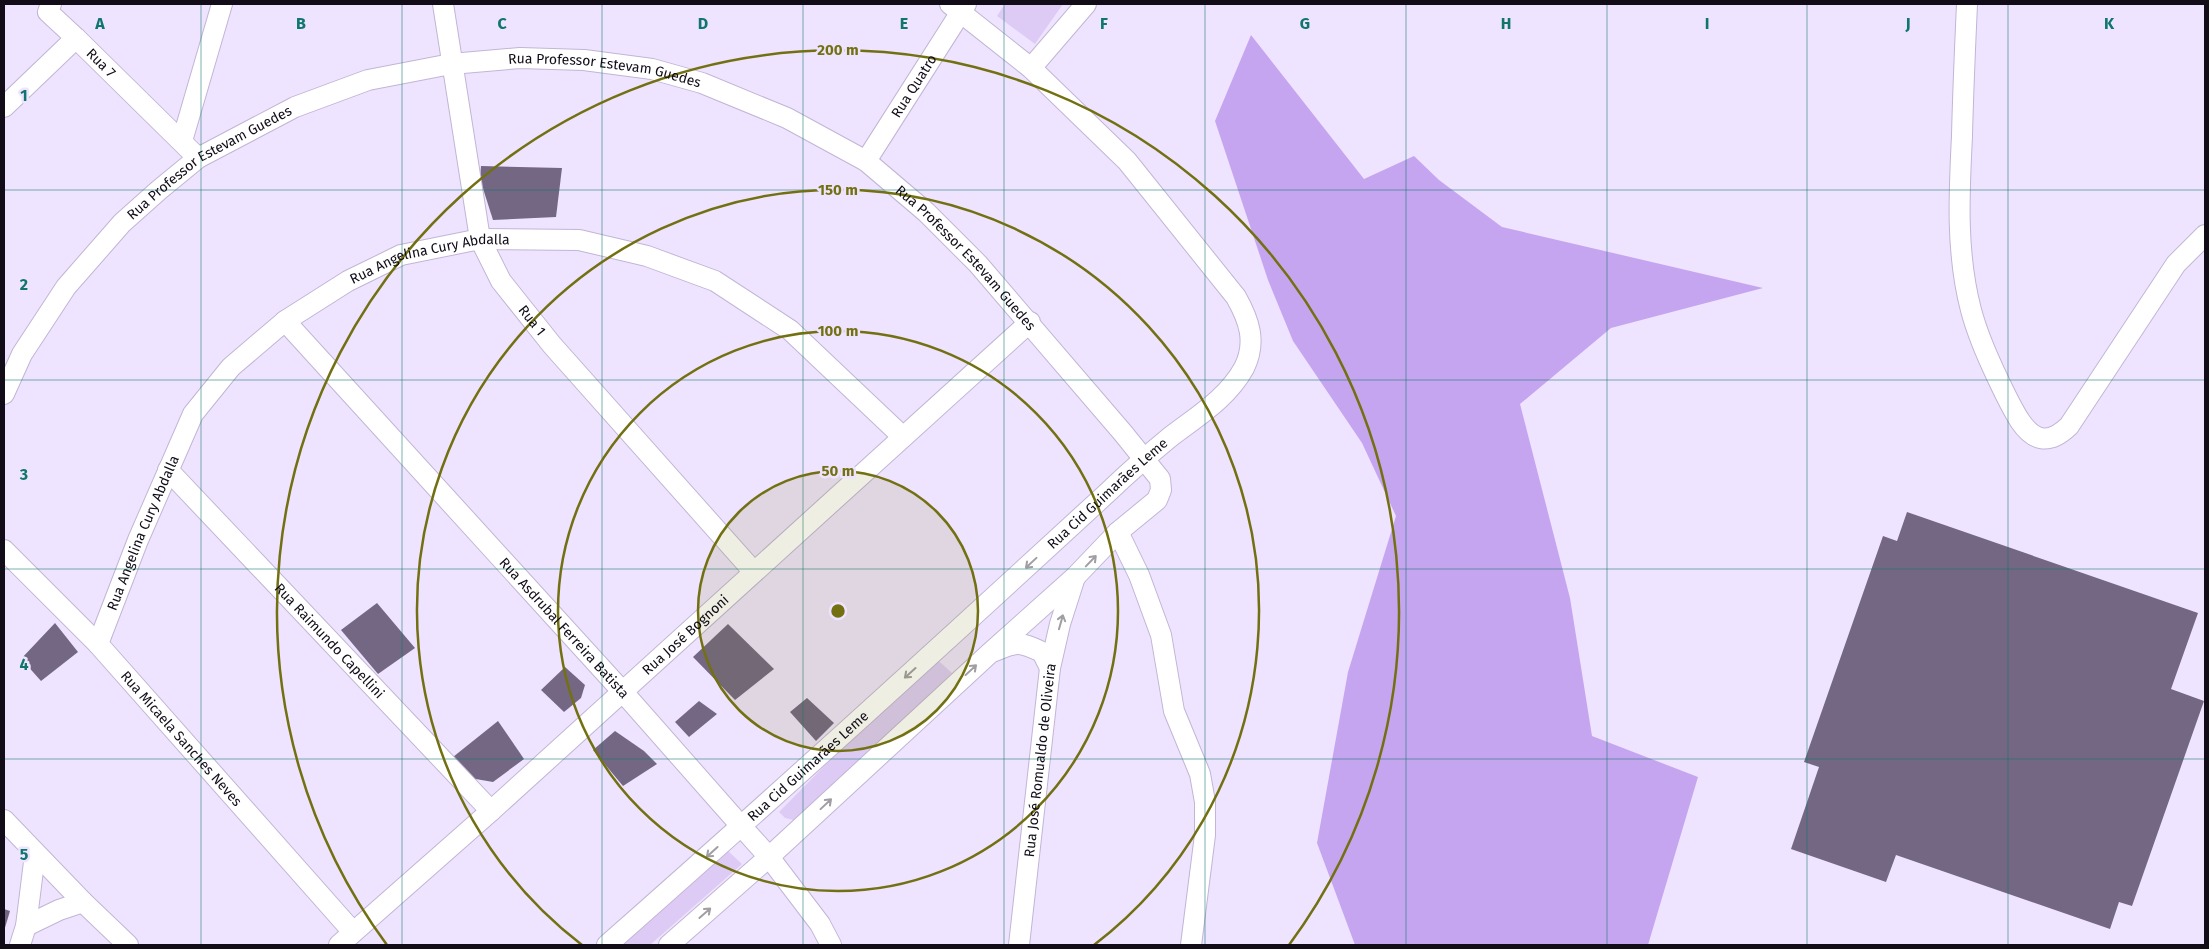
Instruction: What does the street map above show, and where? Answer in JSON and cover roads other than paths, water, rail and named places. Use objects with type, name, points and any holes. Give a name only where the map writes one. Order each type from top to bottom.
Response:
[{"type":"street","points":[[182,141],[222,4]]},
{"type":"street","name":"Rua 1","points":[[443,4],[480,239],[501,281],[552,345],[754,572]]},
{"type":"street","points":[[1030,68],[1086,4]]},
{"type":"street","points":[[1967,4],[1958,213],[1963,266],[1971,310],[1986,353],[2014,413],[2027,430],[2038,438],[2049,439],[2059,435],[2069,426],[2176,264],[2205,235]]},
{"type":"street","points":[[46,6],[76,38]]},
{"type":"street","name":"Rua Cid Guimarães Leme","points":[[607,945],[741,826],[1144,459],[1226,394],[1244,367],[1251,350],[1251,332],[1248,317],[1236,297],[1127,161],[1030,68],[959,6]]},
{"type":"street","name":"Rua Quatro","points":[[866,161],[959,6]]},
{"type":"street","name":"Rua 7","points":[[4,107],[76,38],[198,158]]},
{"type":"street","name":"Rua Professor Estevam Guedes","points":[[4,394],[22,354],[66,287],[122,223],[198,158],[295,107],[368,80],[451,64],[520,58],[584,60],[652,69],[702,83],[787,118],[866,161],[926,212],[978,264],[1030,322],[1160,479],[1161,490],[1157,500],[1118,532]]},
{"type":"street","name":"Rua Angelina Cury Abdalla","points":[[98,644],[168,470],[194,414],[231,367],[285,321],[348,280],[401,255],[480,239],[579,240],[647,256],[715,281],[790,330],[903,437]]},
{"type":"street","name":"Rua Asdrubal Ferreira Batista","points":[[285,321],[622,690],[769,857],[820,924],[831,945]]},
{"type":"street","name":"Rua José Bognoni","points":[[346,939],[491,811],[622,690],[1030,322]]},
{"type":"street","name":"Rua Raimundo Capellini","points":[[168,470],[491,811]]},
{"type":"street","points":[[669,945],[769,857],[1075,577],[1118,532],[1139,575],[1161,636],[1174,711],[1200,774],[1205,802],[1205,835],[1191,945]]},
{"type":"street","name":"Rua Micaela Sanches Neves","points":[[4,550],[98,644],[346,939]]},
{"type":"street","name":"Rua José Romualdo de Oliveira","points":[[1019,945],[1050,668],[1060,624],[1075,577]]},
{"type":"street","points":[[990,653],[1014,643],[1028,646],[1042,652],[1050,668]]},
{"type":"street","points":[[4,820],[35,854],[128,945]]},
{"type":"street","points":[[20,945],[26,926],[35,854]]},
{"type":"street","points":[[26,926],[59,910],[83,902]]}]
